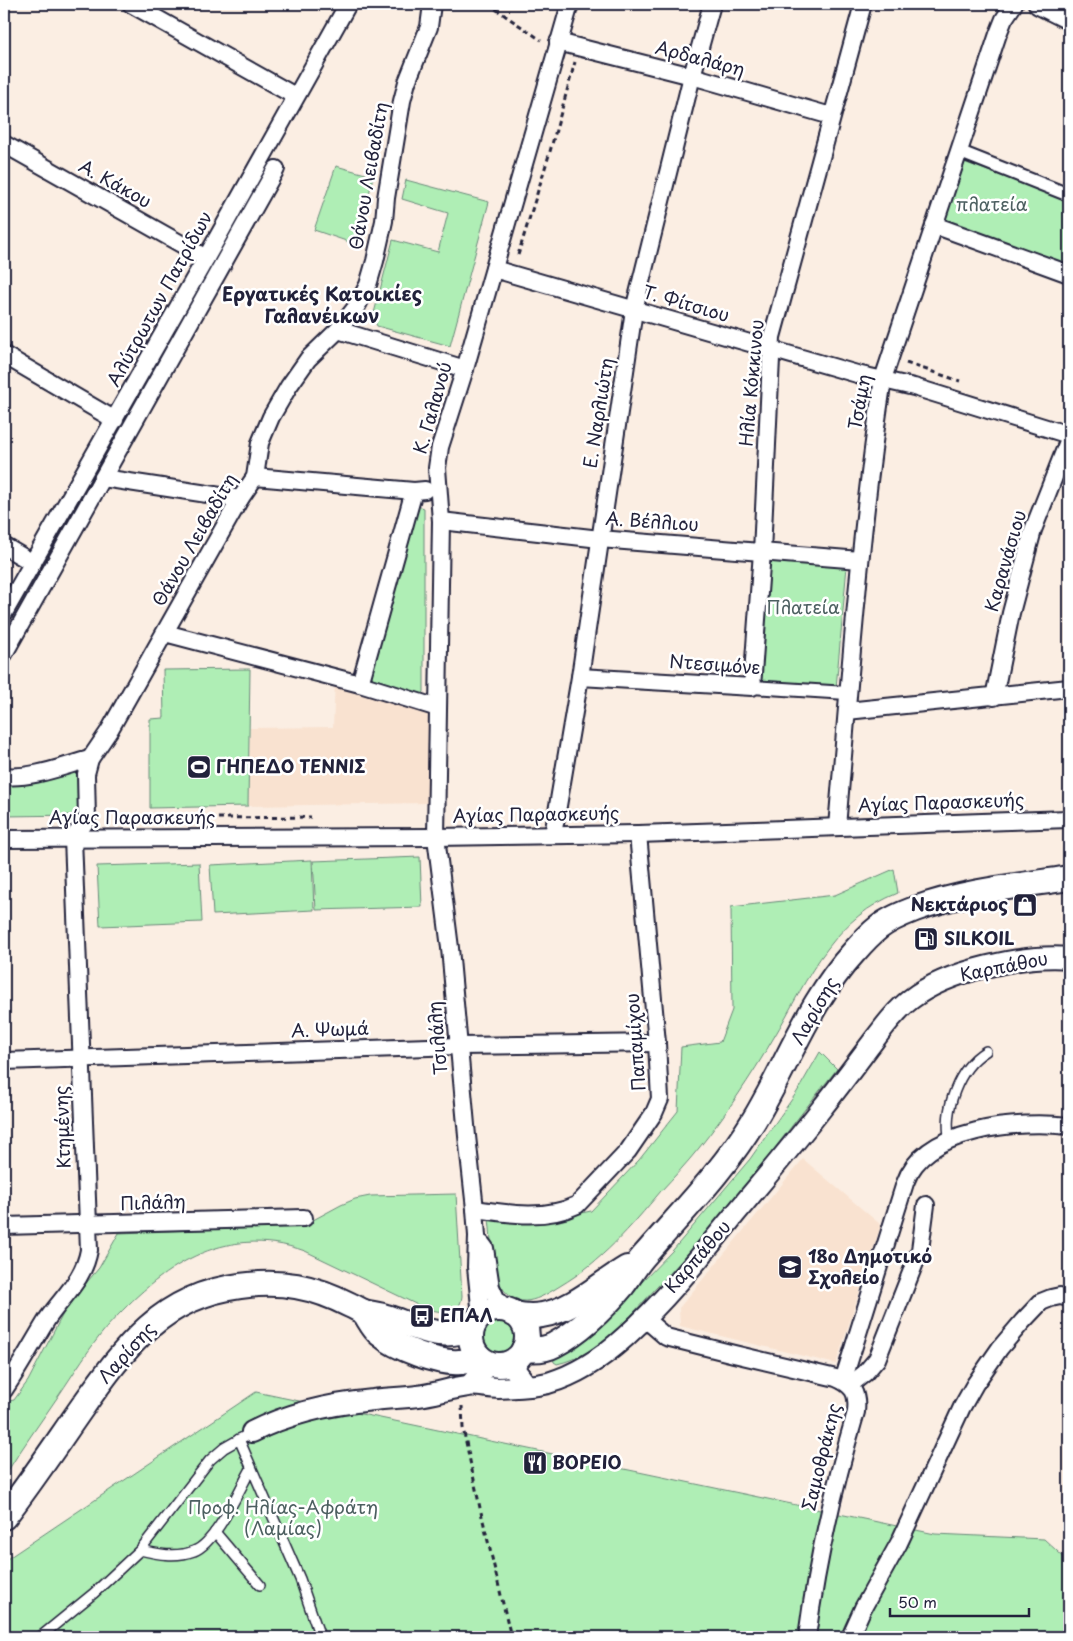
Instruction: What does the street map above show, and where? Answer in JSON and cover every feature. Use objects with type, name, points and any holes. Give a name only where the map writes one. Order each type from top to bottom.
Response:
[{"type":"main road","name":"Λαρίσης","points":[[364,1312],[378,1333],[394,1344],[434,1359],[459,1362],[500,1358],[552,1346],[586,1322],[613,1296],[641,1259],[704,1188],[753,1122],[772,1090],[821,995],[841,967],[875,929],[893,918],[953,897],[1069,878]]},
{"type":"main road","name":"Λαρίσης","points":[[510,1312],[529,1316],[543,1315],[569,1306],[641,1259]]},
{"type":"main road","name":"Λαρίσης","points":[[4,1517],[124,1351],[147,1328],[174,1307],[193,1298],[213,1291],[273,1283],[311,1289],[364,1312],[438,1333],[458,1332],[477,1321]]},
{"type":"main road","points":[[493,1310],[510,1312],[522,1321],[526,1330],[526,1340],[500,1358],[471,1342],[471,1334],[477,1321],[493,1310]]},
{"type":"street","points":[[131,4],[296,96]]},
{"type":"street","name":"Αλύτρωτων Πατρίδων","points":[[4,613],[115,420],[348,4]]},
{"type":"street","name":"Θάνου Λειβαδίτη","points":[[73,838],[87,820],[86,774],[90,759],[109,731],[240,499],[255,477],[260,443],[271,417],[308,359],[338,330],[357,306],[368,285],[376,261],[384,221],[402,101],[407,82],[429,27],[432,4]]},
{"type":"street","name":"Κ. Γαλανού","points":[[436,837],[441,521],[437,468],[440,447],[465,369],[570,4]]},
{"type":"street","name":"Ε. Ναρλιώτη","points":[[553,835],[580,677],[634,310],[692,76],[712,4]]},
{"type":"street","name":"Ηλία Κόκκινου","points":[[752,687],[762,552],[772,337],[863,4]]},
{"type":"street","name":"Τσάμη","points":[[837,827],[847,692],[860,560],[875,429],[883,379],[1001,26],[1014,4]]},
{"type":"street","points":[[1039,4],[1069,19]]},
{"type":"street","name":"Αρδαλάρη","points":[[557,46],[692,76],[831,116]]},
{"type":"street","name":"Α. Κάκου","points":[[4,144],[206,258]]},
{"type":"street","points":[[958,152],[1069,195]]},
{"type":"street","points":[[4,654],[276,169]]},
{"type":"street","points":[[934,225],[1069,274]]},
{"type":"street","name":"Τ. Φίτσιου","points":[[494,269],[857,374],[914,386],[1069,435]]},
{"type":"street","points":[[338,330],[465,369]]},
{"type":"street","points":[[4,354],[115,420]]},
{"type":"street","name":"Καρανάσιου","points":[[994,697],[1011,613],[1033,530],[1069,440]]},
{"type":"street","points":[[255,477],[414,491],[438,489]]},
{"type":"street","points":[[103,478],[240,499]]},
{"type":"street","points":[[360,684],[414,491]]},
{"type":"street","name":"Α. Βέλλιου","points":[[441,521],[600,539],[860,560]]},
{"type":"street","points":[[4,546],[33,563]]},
{"type":"street","points":[[165,633],[360,684],[438,708]]},
{"type":"street","name":"Ντεσιμόνε","points":[[580,677],[847,692]]},
{"type":"street","points":[[847,711],[1069,688]]},
{"type":"street","points":[[4,776],[12,777],[38,772],[90,759]]},
{"type":"street","name":"Αγίας Παρασκευής","points":[[4,839],[638,834],[1069,819]]},
{"type":"street","name":"Παπαμίχου","points":[[476,1209],[509,1214],[554,1213],[577,1205],[628,1151],[654,1113],[660,1099],[657,1043],[638,834]]},
{"type":"street","name":"Τσιλάλη","points":[[436,837],[450,948],[478,1236]]},
{"type":"street","name":"Κτημένης","points":[[4,1390],[49,1317],[82,1274],[89,1250],[80,1058],[73,838]]},
{"type":"street","name":"Καρπάθου","points":[[246,1435],[271,1422],[319,1408],[372,1400],[421,1396],[470,1385],[492,1388],[547,1383],[563,1378],[589,1364],[614,1346],[644,1318],[700,1257],[788,1152],[881,1031],[904,1005],[928,988],[978,969],[1032,958],[1069,958]]},
{"type":"street","name":"Α. Ψωμά","points":[[4,1061],[459,1046],[657,1043]]},
{"type":"street","points":[[847,1383],[908,1176],[916,1163],[924,1155],[950,1141],[972,1133],[1009,1125],[1069,1126]]},
{"type":"street","points":[[847,1383],[865,1373],[877,1359],[920,1250],[926,1205]]},
{"type":"street","name":"Πιλάλη","points":[[4,1226],[304,1218]]},
{"type":"street","points":[[478,1236],[485,1248],[491,1287],[496,1298],[510,1312]]},
{"type":"street","points":[[477,1321],[476,1267],[478,1236]]},
{"type":"street","points":[[850,1637],[863,1608],[902,1537],[962,1407],[975,1384],[1000,1348],[1022,1321],[1041,1302],[1060,1296],[1069,1298]]},
{"type":"street","name":"Σαμοθράκης","points":[[644,1318],[666,1337],[847,1383],[856,1397],[856,1412],[839,1468],[827,1521],[807,1637]]},
{"type":"street","points":[[470,1385],[500,1358],[527,1386]]},
{"type":"lane","points":[[950,1141],[948,1120],[958,1085],[972,1061],[986,1051]]},
{"type":"lane","points":[[40,1637],[94,1593],[140,1550],[210,1460],[224,1448],[246,1435],[251,1469],[300,1579],[320,1637]]},
{"type":"lane","points":[[140,1550],[164,1555],[184,1554],[204,1545],[215,1532],[251,1469]]},
{"type":"lane","points":[[215,1532],[260,1585]]},
{"type":"path","points":[[488,4],[577,56],[516,262]]},
{"type":"path","points":[[890,358],[965,383]]},
{"type":"path","points":[[135,819],[311,817]]},
{"type":"path","points":[[470,1385],[461,1409],[462,1428],[511,1637]]},
{"type":"shaded area","points":[[335,681],[437,706],[429,803],[248,806],[250,728],[333,727]]},
{"type":"shaded area","name":"18ο Δημοτικό Σχολείο","points":[[803,1159],[881,1225],[836,1364],[680,1326],[679,1308]]},
{"type":"green space","name":"πλατεία","points":[[964,162],[1069,201],[1069,266],[945,221]]},
{"type":"green space","points":[[336,166],[373,176],[358,245],[314,230]]},
{"type":"green space","points":[[406,180],[489,202],[450,346],[377,326],[373,317],[393,240],[438,252],[448,213],[402,199]]},
{"type":"green space","points":[[415,505],[424,508],[424,692],[420,697],[376,684],[369,671]]},
{"type":"green space","name":"Πλατεία","points":[[766,559],[847,566],[836,688],[756,680]]},
{"type":"green space","name":"ΓΗΠΕΔΟ ΤΕΝΝΙΣ","points":[[250,669],[248,806],[150,808],[150,719],[164,718],[163,670]]},
{"type":"green space","points":[[80,771],[79,815],[4,816],[4,783],[27,783]]},
{"type":"green space","points":[[420,857],[422,907],[316,910],[313,861]]},
{"type":"green space","points":[[312,860],[314,910],[213,915],[210,865]]},
{"type":"green space","points":[[199,863],[202,922],[100,926],[97,866]]},
{"type":"green space","points":[[894,869],[898,893],[877,903],[859,916],[843,930],[828,948],[806,981],[756,1067],[728,1109],[694,1154],[626,1231],[589,1266],[537,1299],[522,1301],[514,1299],[508,1294],[497,1279],[492,1253],[489,1219],[543,1221],[591,1211],[639,1160],[678,1111],[681,1047],[720,1042],[732,1010],[731,907],[835,895]]},
{"type":"green space","points":[[820,1052],[837,1069],[714,1225],[613,1333],[587,1352],[557,1364],[554,1362],[553,1357],[611,1314],[673,1250],[750,1159],[797,1092]]},
{"type":"green space","points":[[456,1194],[462,1296],[457,1308],[453,1311],[442,1312],[424,1308],[305,1251],[275,1244],[247,1242],[220,1247],[195,1256],[171,1269],[149,1286],[107,1327],[94,1343],[4,1477],[4,1406],[9,1401],[14,1400],[28,1381],[70,1302],[99,1268],[119,1233],[302,1226],[355,1199],[370,1196]]},
{"type":"green space","points":[[498,1317],[513,1323],[519,1338],[513,1353],[498,1359],[483,1353],[477,1338],[483,1323]]},
{"type":"green space","name":"Προφ. Ηλίας-Αφράτη (Λαμίας)","points":[[256,1392],[935,1534],[1044,1539],[1069,1562],[1069,1637],[4,1637],[4,1561]]},
{"type":"place","name":"ΓΗΠΕΔΟ ΤΕΝΝΙΣ","points":[[199,767]]},
{"type":"place","name":"Νεκτάριος","points":[[1025,905]]},
{"type":"place","name":"SILKOIL","points":[[926,939]]},
{"type":"place","name":"18ο Δημοτικό Σχολείο","points":[[790,1267]]},
{"type":"place","name":"ΕΠΑΛ","points":[[422,1316]]},
{"type":"place","name":"ΒΟΡΕΙΟ","points":[[535,1463]]},
{"type":"district","name":"Εργατικές Κατοικίες Γαλανέικων","points":[[322,305]]}]
